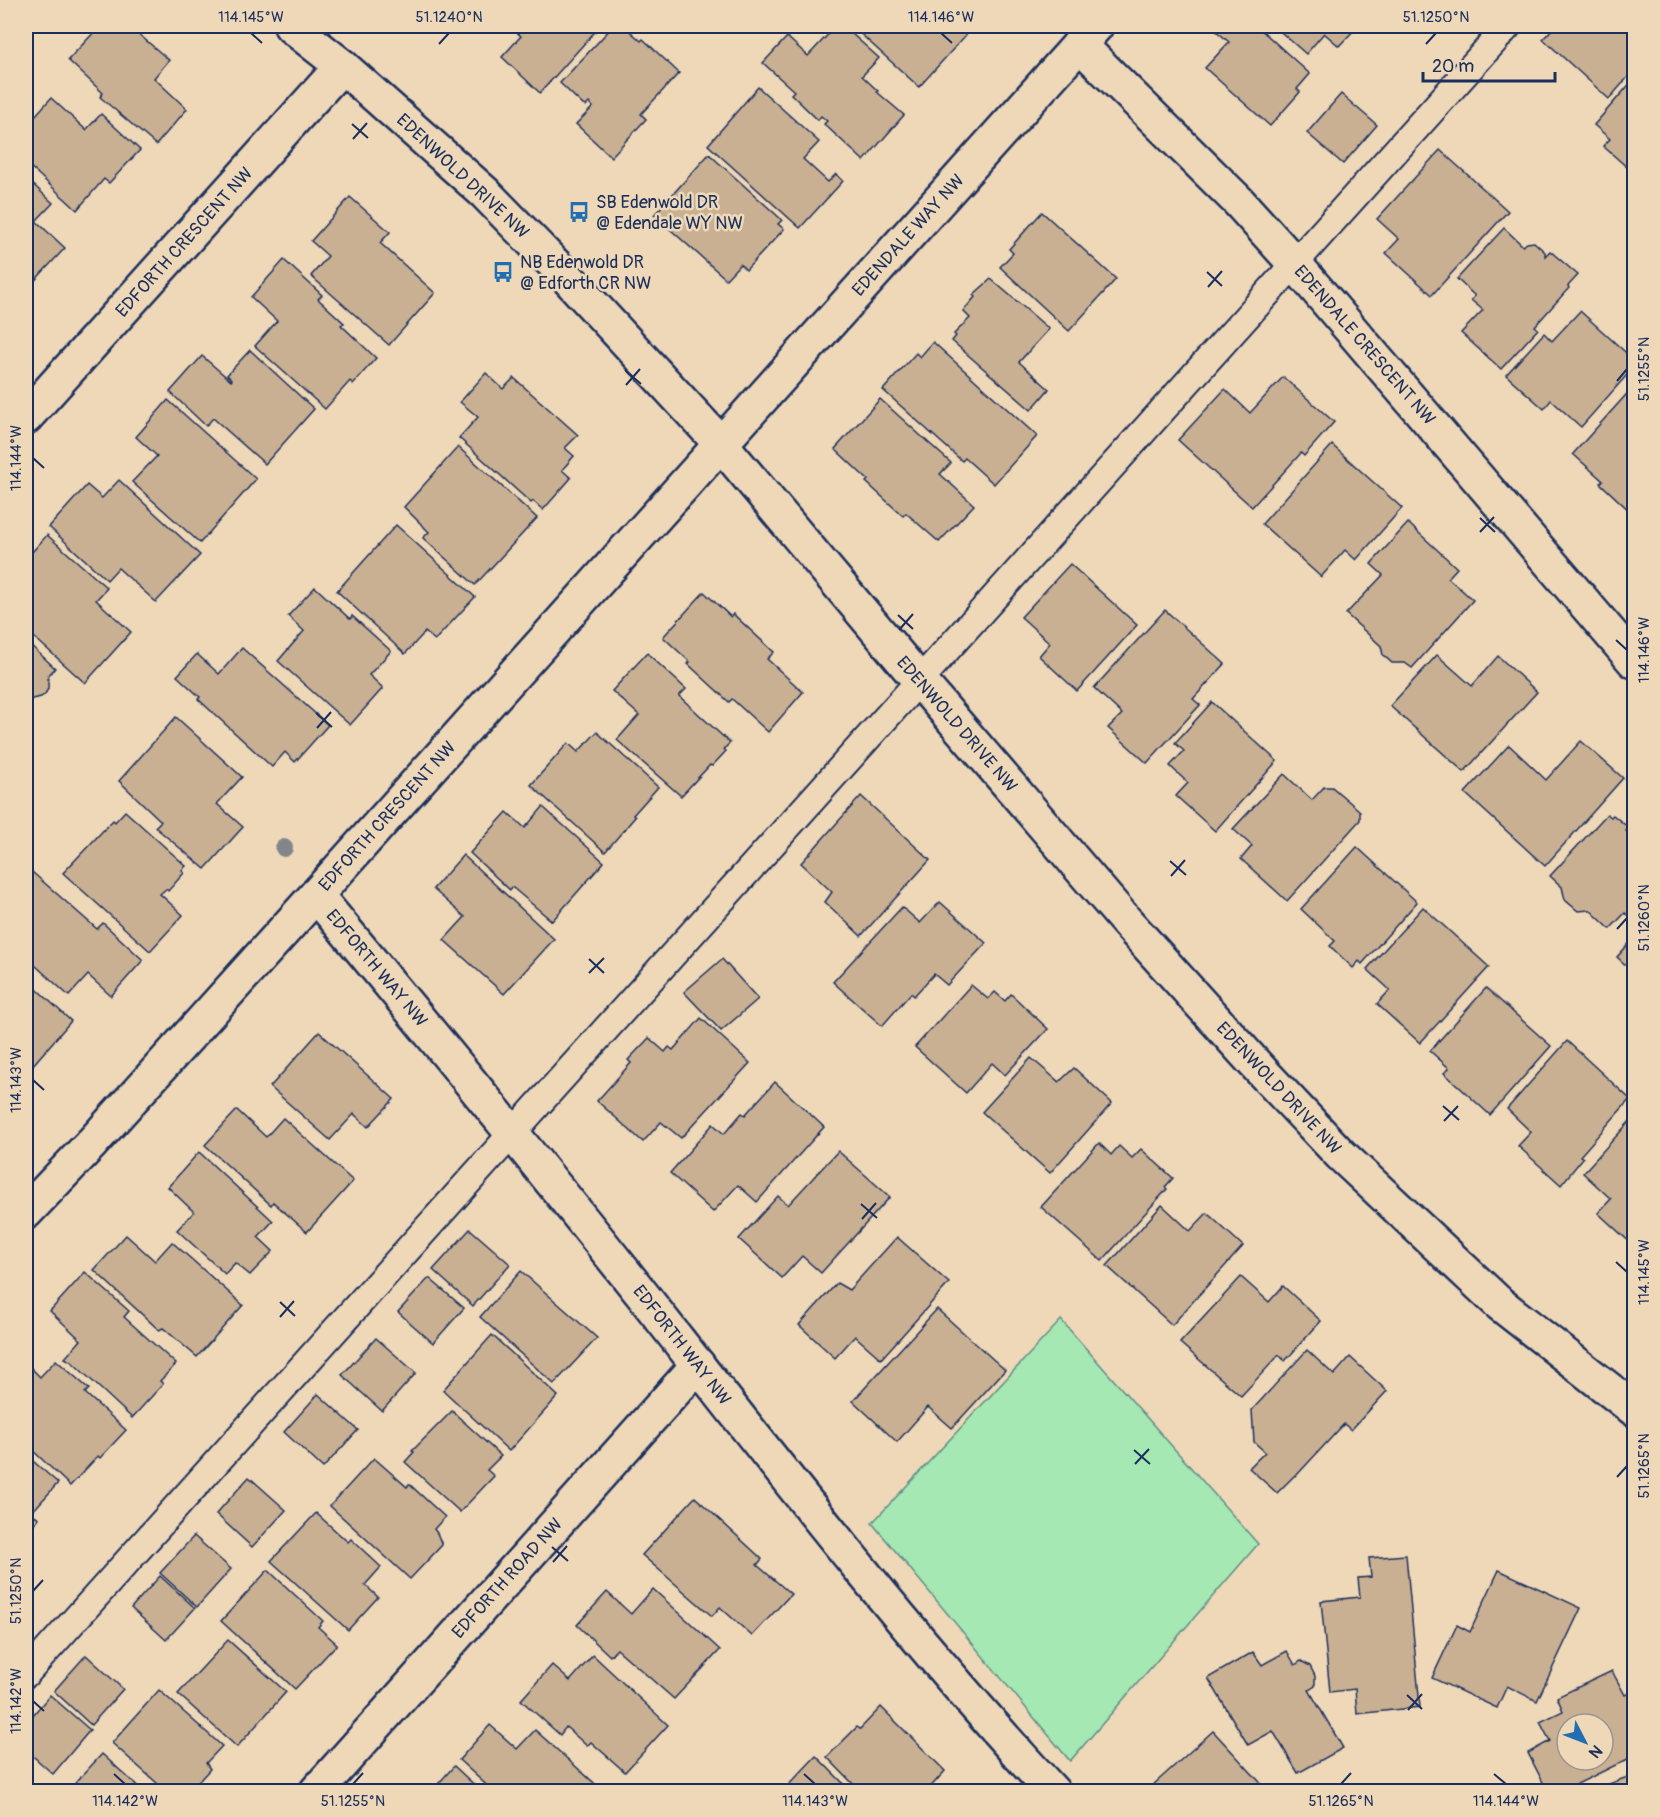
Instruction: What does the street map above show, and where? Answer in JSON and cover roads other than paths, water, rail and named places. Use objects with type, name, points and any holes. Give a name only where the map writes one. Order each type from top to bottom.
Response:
[{"type":"street","name":"EDENWOLD DRIVE NW","points":[[291,26],[342,66],[485,193],[566,276],[721,444],[1125,920],[1340,1154],[1500,1304],[1635,1410]]},
{"type":"street","name":"EDENDALE CRESCENT NW","points":[[1087,35],[1295,264],[1635,662]]},
{"type":"street","name":"EDENDALE WAY NW","points":[[721,444],[1087,35]]},
{"type":"street","name":"EDFORTH CRESCENT NW","points":[[26,417],[342,66]]},
{"type":"street","name":"EDFORTH CRESCENT NW","points":[[26,1212],[92,1143],[721,444]]},
{"type":"street","name":"EDFORTH WAY NW","points":[[316,895],[513,1132],[913,1634],[991,1725],[1053,1791]]},
{"type":"street","name":"EDFORTH ROAD NW","points":[[316,1791],[698,1365]]},
{"type":"lane","points":[[26,1674],[1508,26]]},
{"type":"place","name":"SB Edenwold DR @ Edendale WY NW","points":[[579,212]]},
{"type":"place","name":"NB Edenwold DR @ Edforth CR NW","points":[[503,272]]}]
